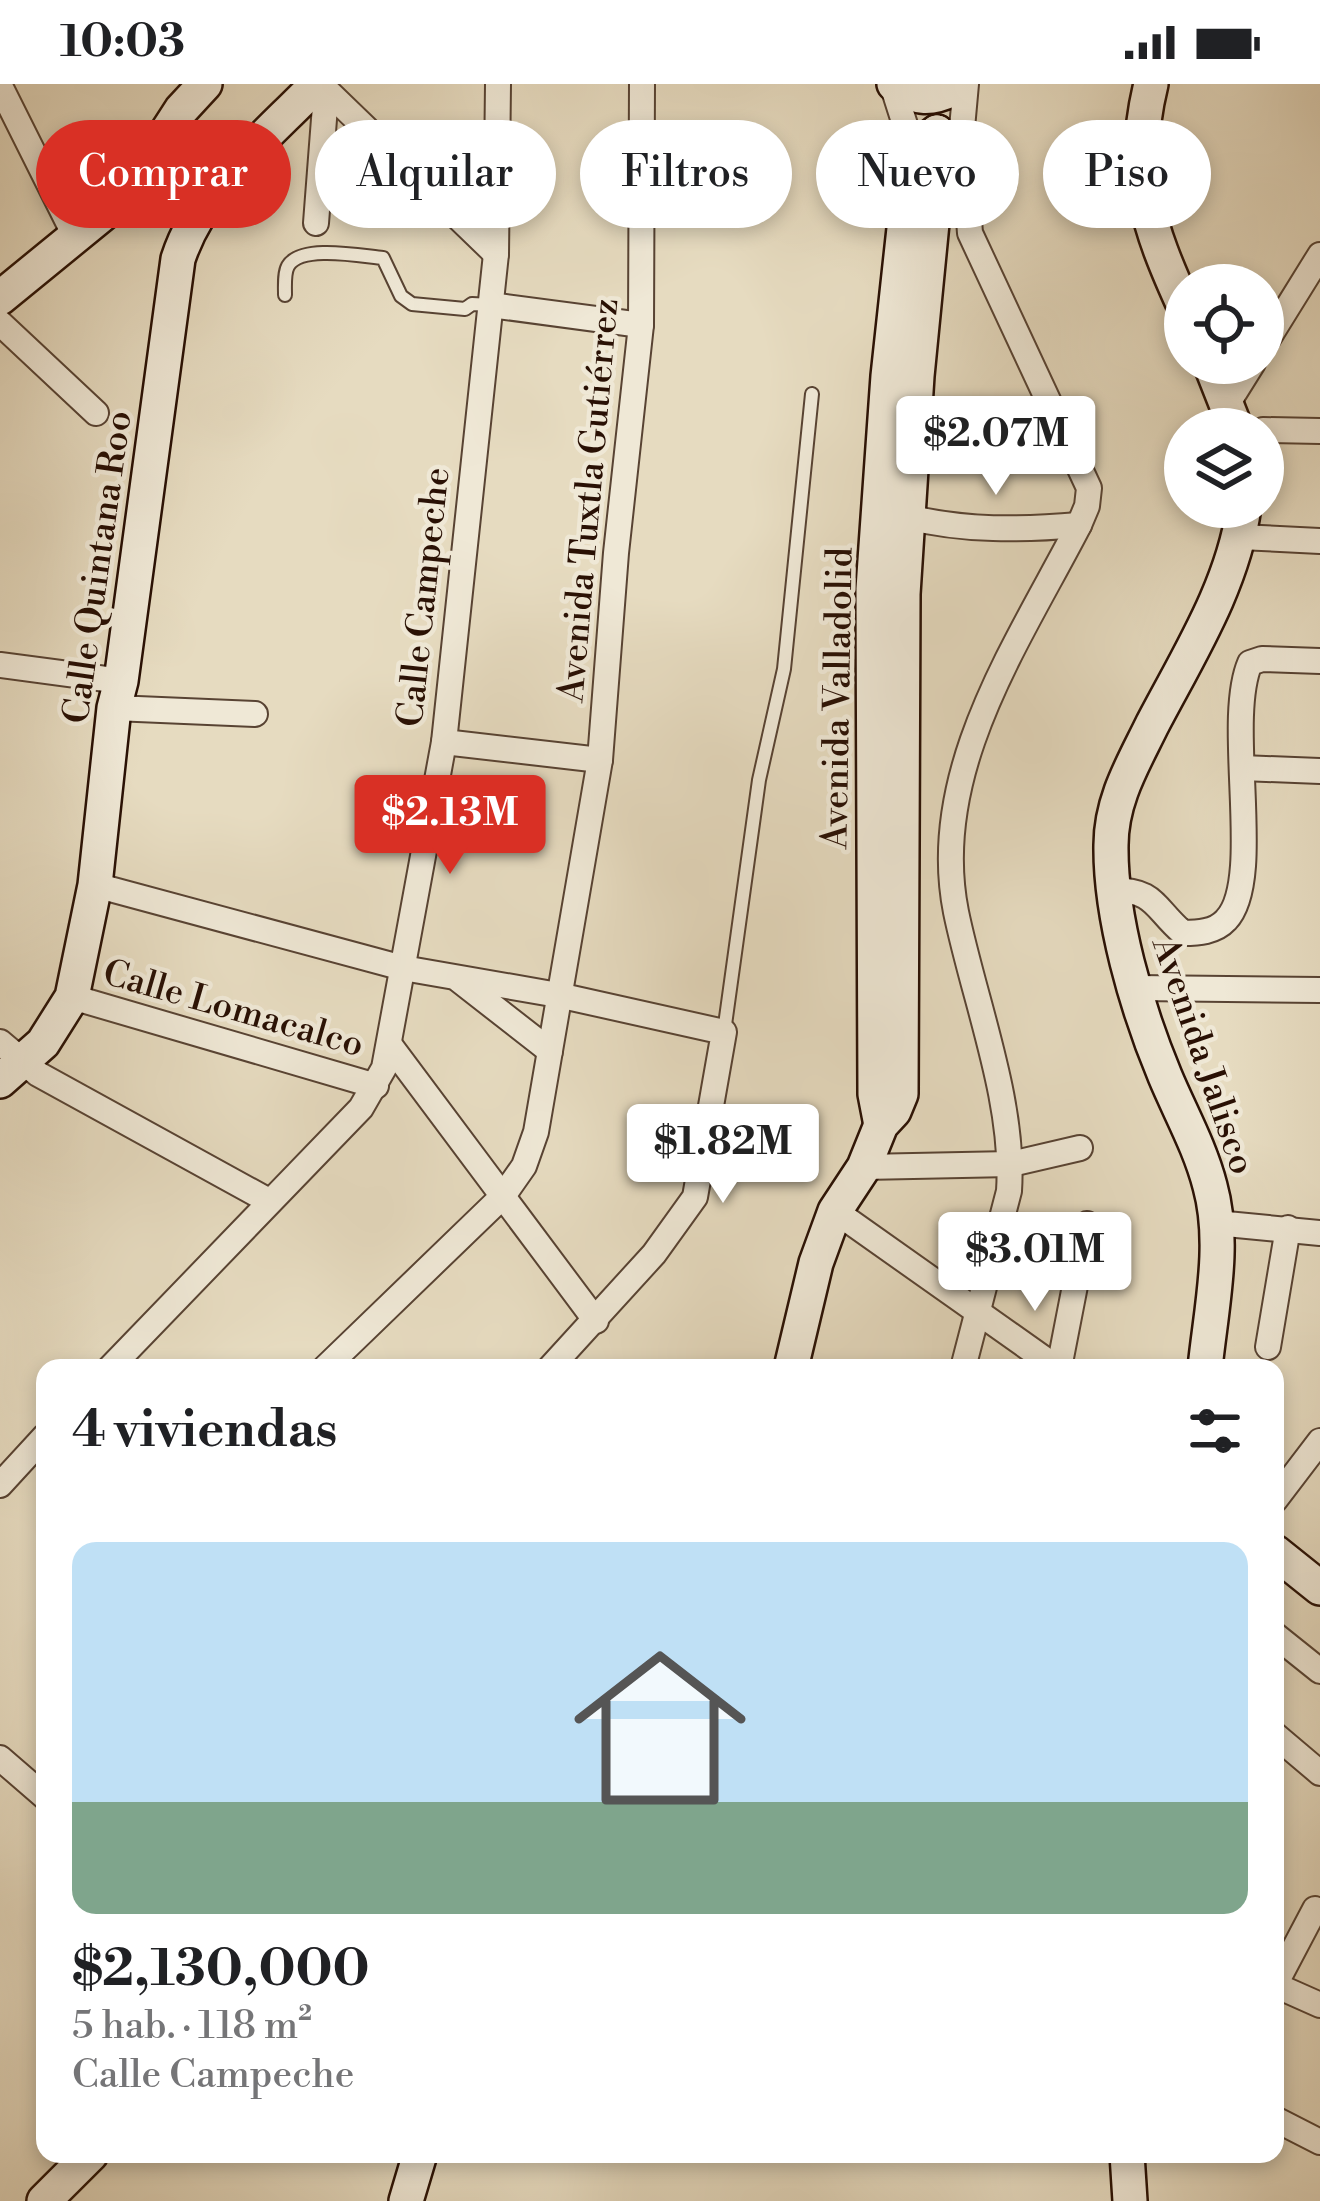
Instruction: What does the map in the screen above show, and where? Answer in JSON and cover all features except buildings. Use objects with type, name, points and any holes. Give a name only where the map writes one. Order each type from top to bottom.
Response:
[{"type":"street","points":[[96,413],[2,299],[126,195],[181,110],[206,84]]},
{"type":"street","name":"Calle Campeche","points":[[119,1359],[361,1108],[376,1085],[388,1044],[444,742],[496,254],[497,84]]},
{"type":"street","name":"Avenida Tuxtla Gutiérrez","points":[[335,1359],[503,1196],[524,1166],[536,1132],[600,760],[641,325],[642,84]]},
{"type":"street","points":[[893,84],[922,98],[935,98],[960,85]]},
{"type":"street","points":[[893,84],[913,120]]},
{"type":"street","points":[[1151,84],[1140,128],[1148,221],[1166,264]]},
{"type":"street","points":[[939,120],[960,85]]},
{"type":"street","points":[[960,85],[970,233],[1089,488],[1078,525],[980,718],[960,781],[952,846],[955,908],[1011,1164],[1009,1191],[965,1359]]},
{"type":"street","points":[[0,86],[76,238]]},
{"type":"street","points":[[321,87],[496,254]]},
{"type":"street","points":[[320,120],[321,87]]},
{"type":"street","name":"Calle Quintana Roo","points":[[8,1061],[43,1043],[72,997],[94,885],[182,246],[206,201],[321,87]]},
{"type":"street","name":"Avenida Valladolid","points":[[881,1125],[875,1094],[873,589],[888,376],[912,228]]},
{"type":"street","name":"Avenida Valladolid","points":[[793,1359],[816,1263],[835,1211],[864,1167],[881,1125],[901,1094],[904,594],[933,228]]},
{"type":"street","points":[[1284,313],[1320,255]]},
{"type":"street","points":[[490,305],[641,325]]},
{"type":"street","points":[[1284,430],[1320,431]]},
{"type":"street","points":[[908,517],[960,526],[1078,525]]},
{"type":"street","name":"Avenida Jalisco","points":[[1206,1359],[1216,1266],[1211,1189],[1199,1150],[1156,1054],[1137,988],[1112,890],[1114,810],[1126,776],[1217,600],[1240,528]]},
{"type":"street","points":[[1267,528],[1320,541]]},
{"type":"street","points":[[1112,890],[1138,890],[1155,900],[1166,919],[1183,933],[1205,933],[1226,920],[1238,897],[1242,872],[1240,720],[1245,676],[1250,663],[1262,658],[1320,661]]},
{"type":"street","points":[[0,664],[118,695],[255,714]]},
{"type":"street","points":[[444,742],[600,760]]},
{"type":"street","points":[[1241,768],[1320,771]]},
{"type":"street","points":[[94,885],[403,968],[558,995],[724,1032],[695,1197],[654,1254],[559,1359]]},
{"type":"street","points":[[457,978],[550,1051]]},
{"type":"street","points":[[1137,988],[1320,990]]},
{"type":"street","name":"Calle Lomacalco","points":[[72,997],[376,1085]]},
{"type":"street","points":[[388,1044],[596,1321]]},
{"type":"street","points":[[8,1061],[269,1201]]},
{"type":"street","points":[[864,1167],[1011,1164],[1080,1148]]},
{"type":"street","points":[[835,1211],[1046,1359]]},
{"type":"street","points":[[1216,1223],[1320,1233]]},
{"type":"street","points":[[1060,1359],[1087,1224]]},
{"type":"street","points":[[1268,1347],[1288,1228]]},
{"type":"street","points":[[1284,1488],[1320,1441]]},
{"type":"street","points":[[0,1485],[36,1446]]},
{"type":"street","points":[[1284,1559],[1320,1588]]},
{"type":"street","points":[[1284,1642],[1311,1664]]},
{"type":"street","points":[[1284,1741],[1317,1763]]},
{"type":"street","points":[[0,1758],[36,1789]]},
{"type":"street","points":[[1284,1968],[1316,1909]]},
{"type":"street","points":[[1284,1989],[1320,2005]]},
{"type":"street","points":[[1284,2124],[1320,2142]]},
{"type":"street","points":[[44,2201],[82,2163]]},
{"type":"street","points":[[406,2201],[418,2163]]},
{"type":"street","points":[[1128,2163],[1130,2197]]},
{"type":"lane","points":[[285,295],[286,269],[291,261],[311,252],[383,258],[401,296],[412,304],[465,309],[472,304],[490,305]]},
{"type":"lane","points":[[724,1032],[759,780],[784,669],[812,394]]}]
